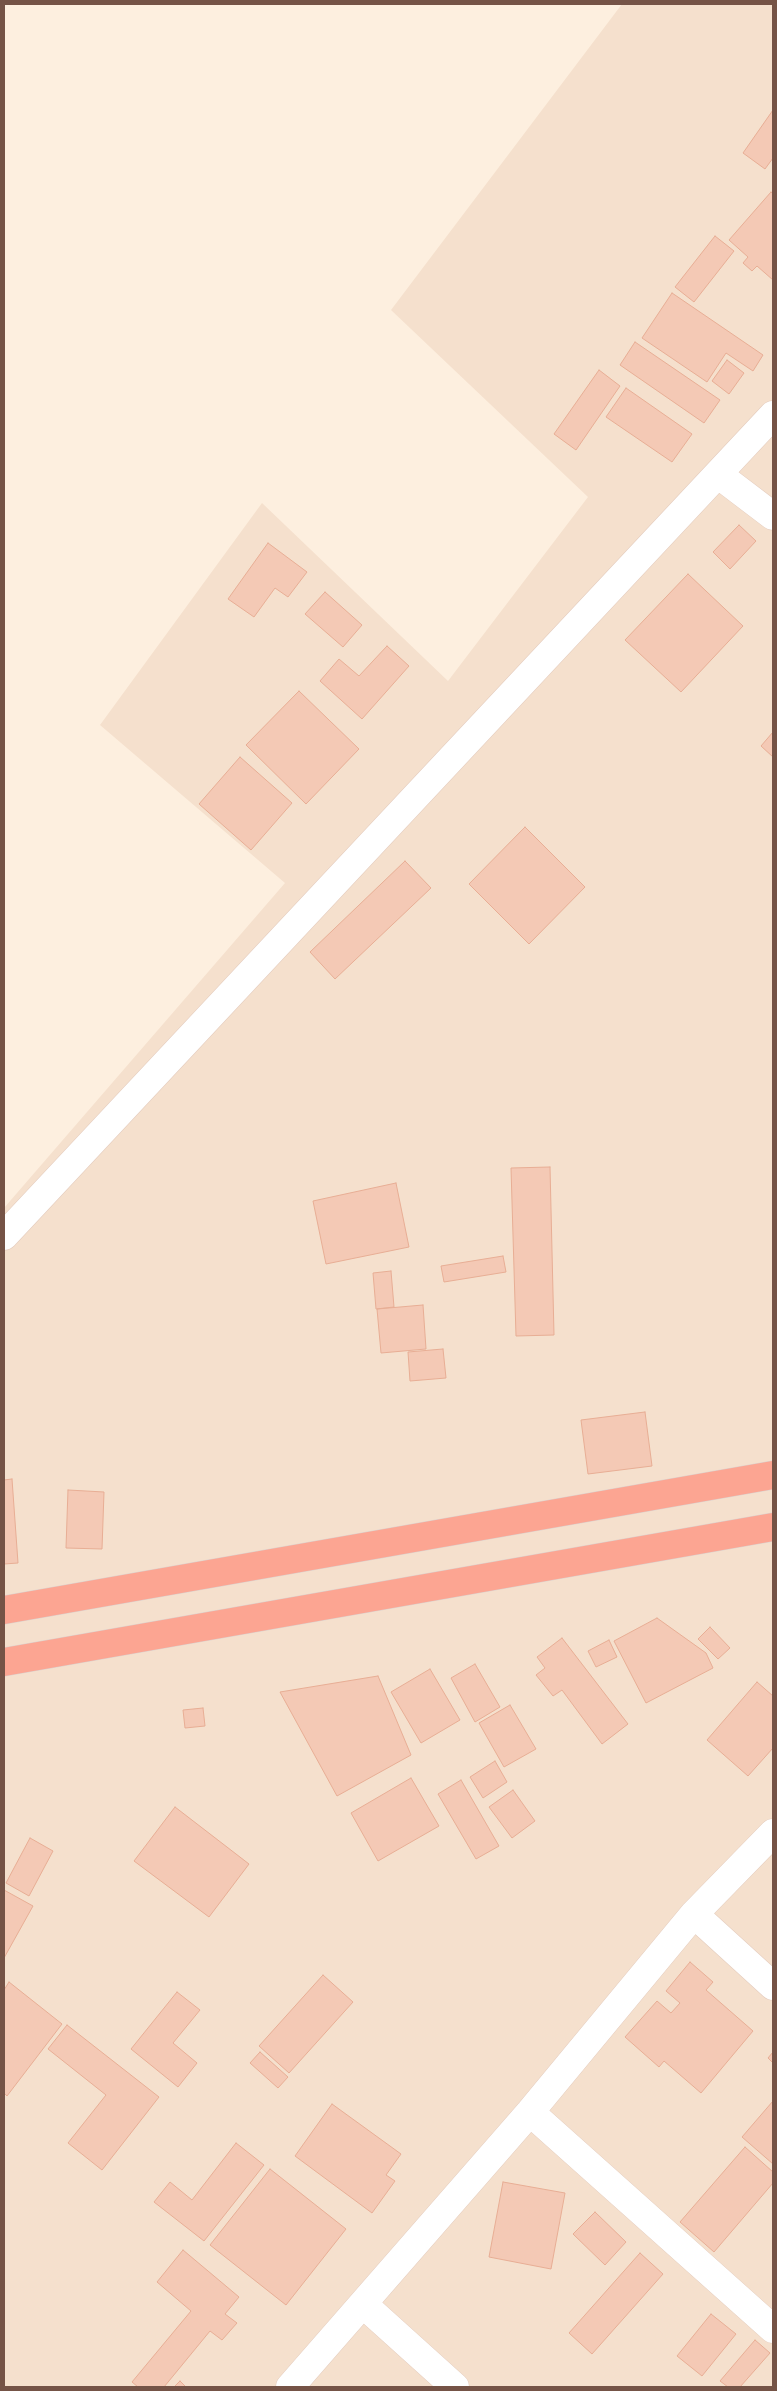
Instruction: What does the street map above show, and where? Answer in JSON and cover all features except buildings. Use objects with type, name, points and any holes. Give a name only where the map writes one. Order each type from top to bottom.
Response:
[{"type":"highway","points":[[4,1610],[773,1475]]},
{"type":"highway","points":[[4,1662],[773,1527]]},
{"type":"street","points":[[4,1236],[719,475],[773,415]]},
{"type":"street","points":[[719,475],[773,516]]},
{"type":"street","points":[[290,2387],[530,2112],[694,1914],[773,1833]]},
{"type":"street","points":[[694,1914],[773,1986]]},
{"type":"street","points":[[530,2112],[773,2329]]},
{"type":"street","points":[[363,2304],[455,2387]]},
{"type":"shaded area","points":[[622,4],[773,4],[773,2387],[4,2387],[4,1208],[285,883],[100,725],[262,503],[448,681],[588,497],[391,310]]}]
